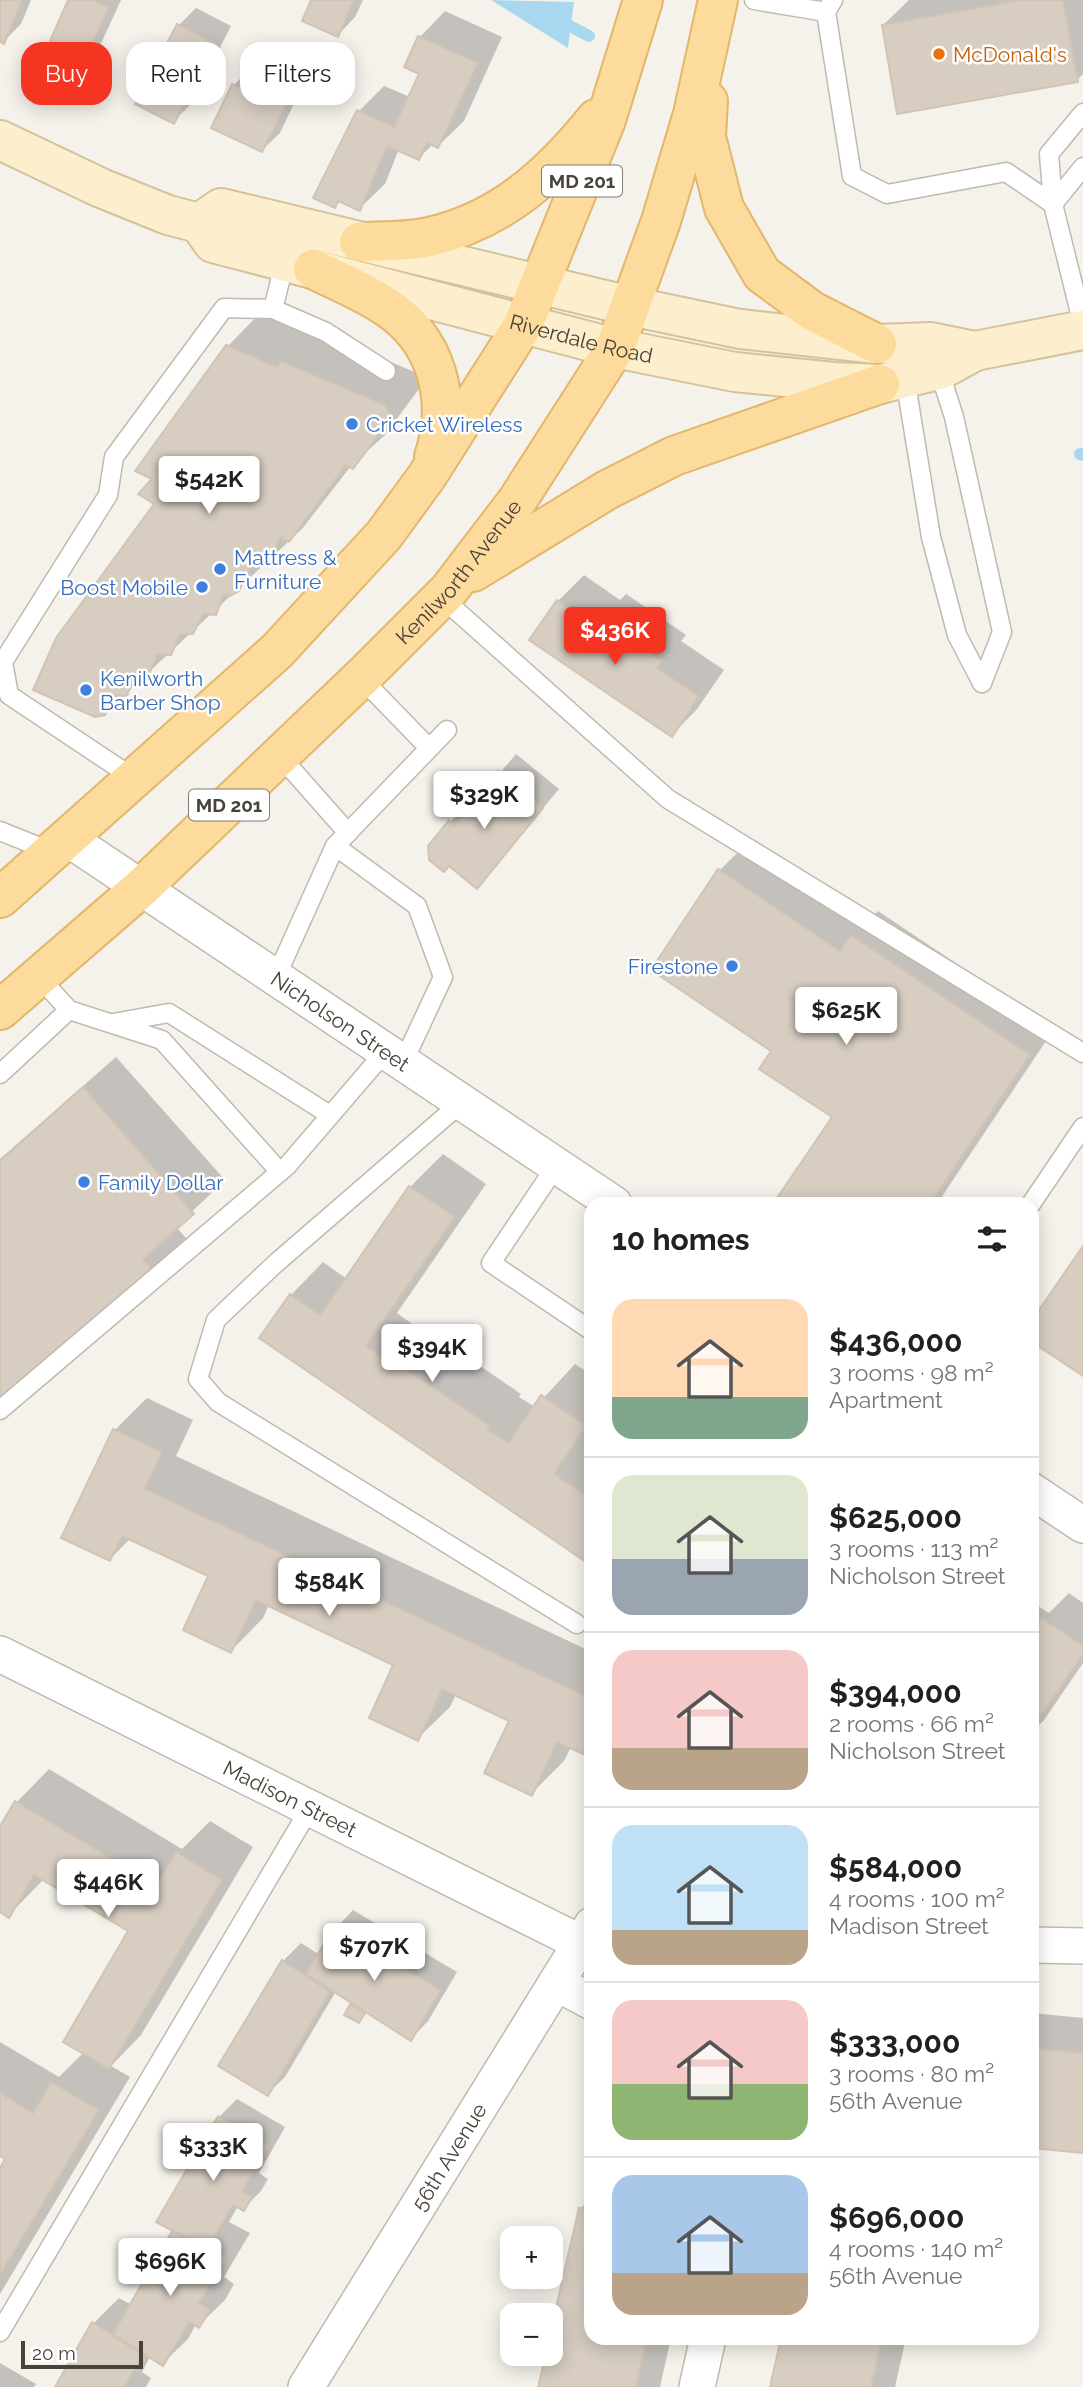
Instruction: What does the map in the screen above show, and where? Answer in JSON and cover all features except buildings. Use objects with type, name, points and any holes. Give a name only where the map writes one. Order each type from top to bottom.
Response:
[{"type":"main road","name":"MD 201","points":[[0,898],[277,652],[384,535],[427,476],[523,325],[621,78],[643,0]]},
{"type":"main road","name":"Kenilworth Avenue","points":[[0,1010],[141,888],[361,678],[445,594],[517,501],[615,348],[661,221],[711,43],[718,0]]},
{"type":"main road","points":[[711,43],[706,137],[724,208],[762,274],[812,311],[877,344]]},
{"type":"main road","points":[[359,242],[426,238],[473,225],[515,201],[578,141],[600,114],[621,78]]},
{"type":"main road","points":[[299,265],[386,306],[418,334],[434,363],[441,387],[443,414],[439,442],[427,476]]},
{"type":"main road","points":[[445,594],[492,559],[607,490],[674,456],[908,378]]},
{"type":"street","name":"Riverdale Road","points":[[0,140],[101,188],[168,215],[198,223],[213,243],[615,348],[735,372],[908,378],[975,351],[1083,328]]},
{"type":"street","name":"Riverdale Road","points":[[198,223],[221,208],[540,282],[630,306],[740,329],[877,344],[931,342],[975,351]]},
{"type":"street","name":"Nicholson Street","points":[[60,845],[141,888],[393,1059],[603,1197]]},
{"type":"street","points":[[1039,1496],[1083,1525]]},
{"type":"street","name":"Madison Street","points":[[0,1654],[310,1808],[584,1933]]},
{"type":"street","name":"56th Avenue","points":[[306,2387],[584,1937]]},
{"type":"street","points":[[1039,1945],[1083,1946]]},
{"type":"street","points":[[556,1983],[584,1998]]},
{"type":"street","points":[[697,2387],[706,2345]]},
{"type":"lane","points":[[754,0],[830,6],[852,176],[887,194],[1006,172],[1053,204]]},
{"type":"lane","points":[[1083,113],[1049,154],[1053,204],[1083,328]]},
{"type":"lane","points":[[1053,204],[1083,167]]},
{"type":"lane","points":[[273,309],[299,265]]},
{"type":"lane","points":[[135,779],[4,702],[3,662],[108,495],[114,457],[224,308],[273,309],[326,332],[386,371]]},
{"type":"lane","points":[[908,378],[960,443],[1002,632],[982,683],[957,635],[931,537],[908,378]]},
{"type":"lane","points":[[445,594],[668,799],[1083,1053]]},
{"type":"lane","points":[[361,678],[429,748]]},
{"type":"lane","points":[[275,979],[335,846],[447,730]]},
{"type":"lane","points":[[280,756],[348,833]]},
{"type":"lane","points":[[0,831],[60,845]]},
{"type":"lane","points":[[0,1410],[281,1172],[330,1115],[393,1059],[443,977],[417,906],[335,846]]},
{"type":"lane","points":[[39,977],[69,1010],[162,1040],[281,1172]]},
{"type":"lane","points":[[0,1074],[69,1010]]},
{"type":"lane","points":[[109,1024],[169,1013],[330,1115]]},
{"type":"lane","points":[[461,1103],[275,1264],[216,1320],[198,1379],[218,1402],[577,1624]]},
{"type":"lane","points":[[1036,1197],[1083,1128]]},
{"type":"lane","points":[[556,1166],[491,1263],[584,1326]]},
{"type":"lane","points":[[0,2332],[310,1808]]},
{"type":"water","points":[[491,0],[574,2],[568,48]]},
{"type":"waterway","points":[[558,20],[589,36]]},
{"type":"place","name":"McDonald's","points":[[939,54]]},
{"type":"place","name":"Cricket Wireless","points":[[352,424]]},
{"type":"place","name":"Mattress & Furniture","points":[[220,569]]},
{"type":"place","name":"Boost Mobile","points":[[202,587]]},
{"type":"place","name":"Kenilworth Barber Shop","points":[[86,690]]},
{"type":"place","name":"Firestone","points":[[732,966]]},
{"type":"place","name":"Family Dollar","points":[[84,1182]]}]
